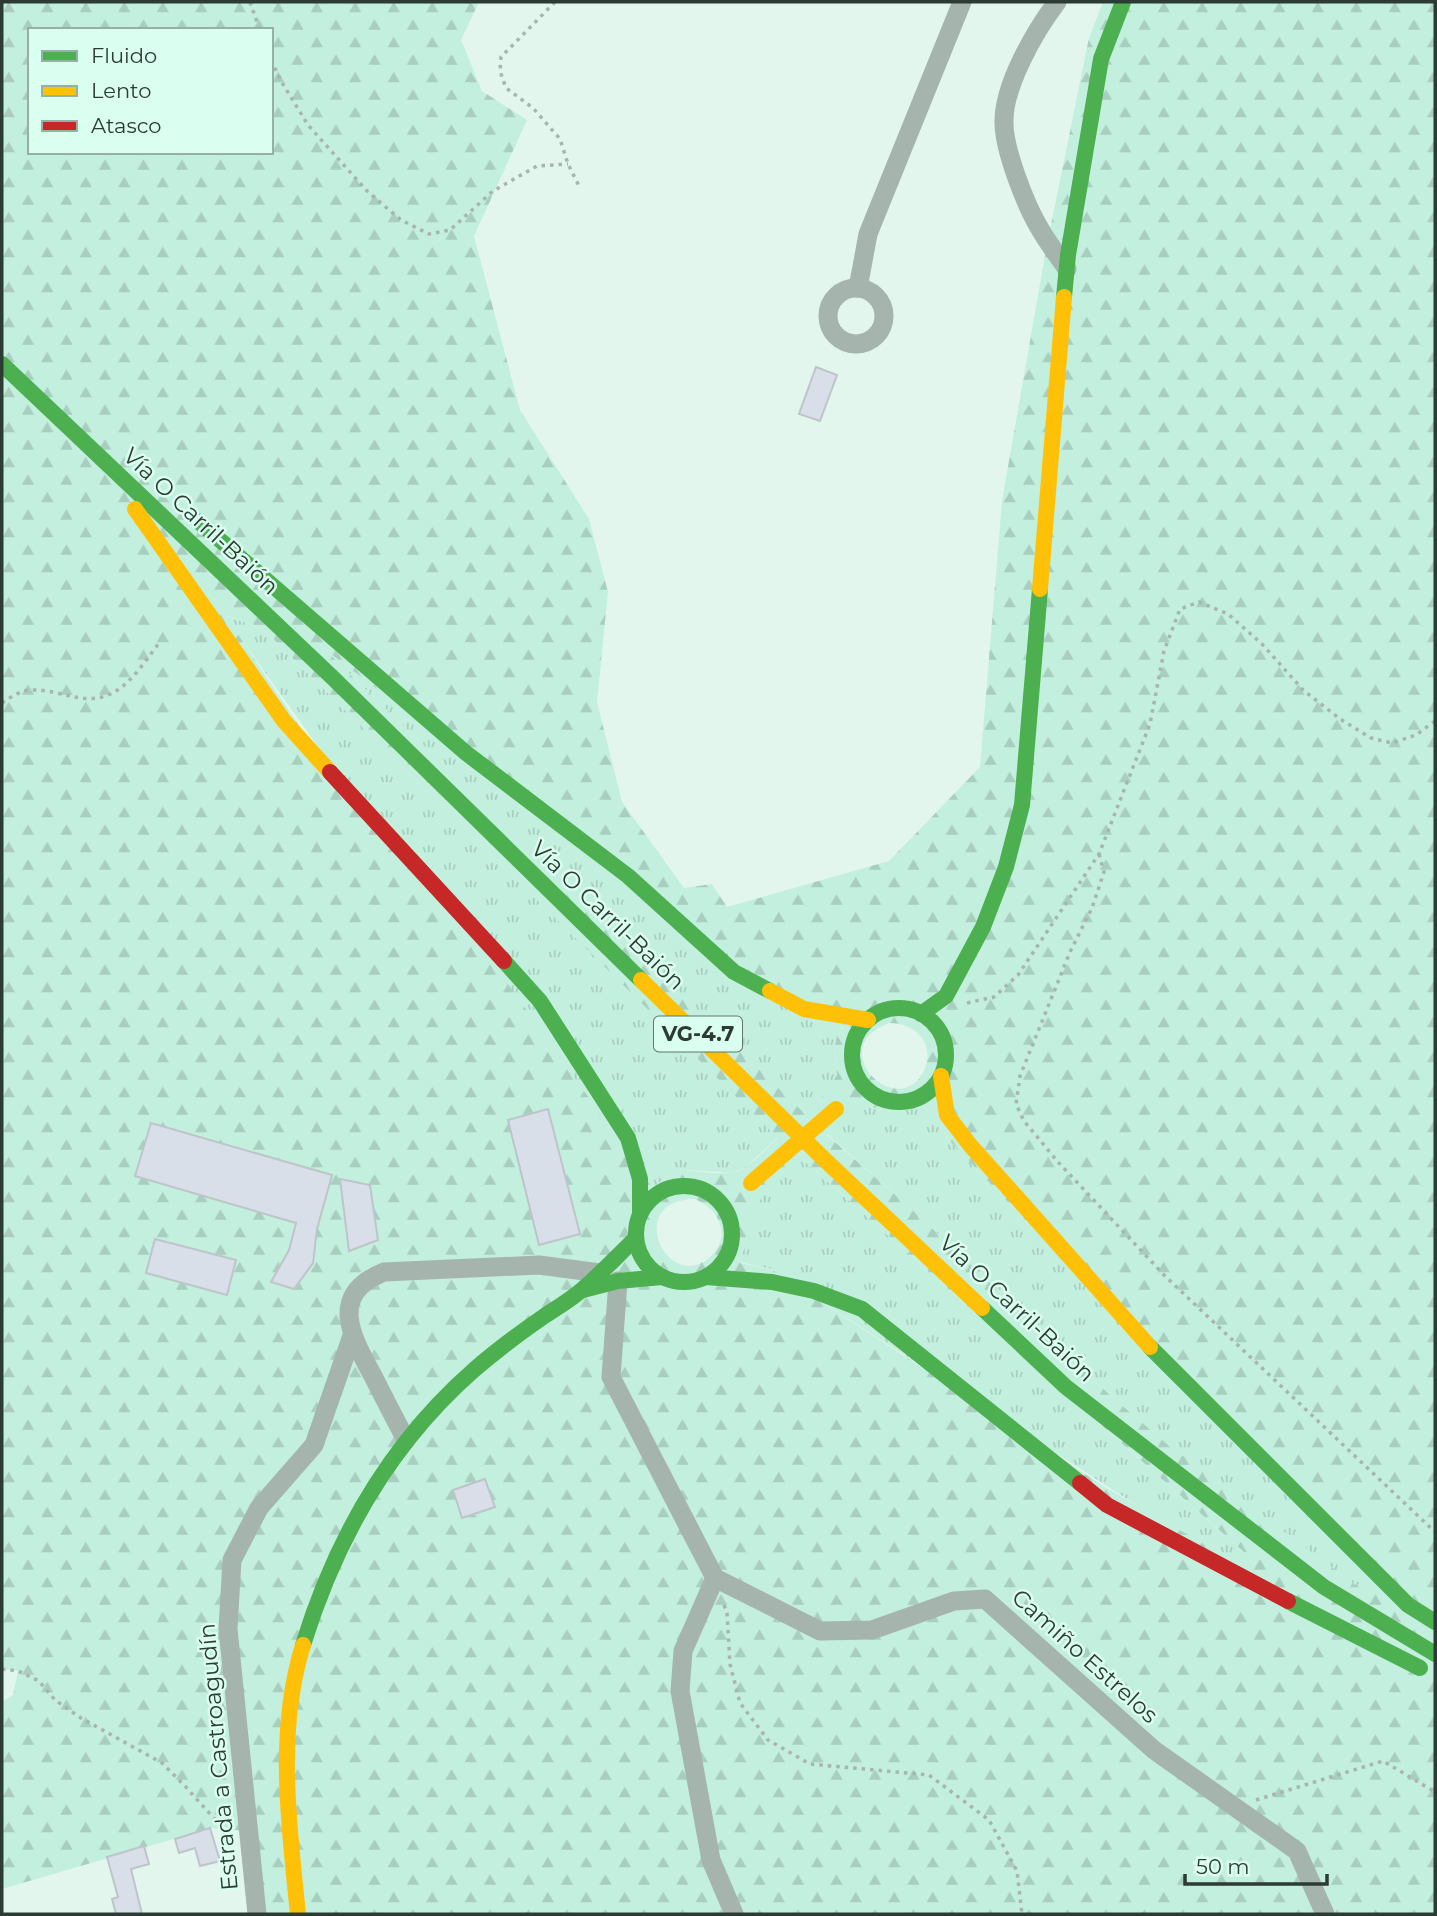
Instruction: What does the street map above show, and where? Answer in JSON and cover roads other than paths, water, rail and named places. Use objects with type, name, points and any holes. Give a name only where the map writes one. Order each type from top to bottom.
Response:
[{"type":"main road","points":[[921,1014],[946,996],[983,927],[1006,867],[1022,805],[1067,269],[1101,59],[1123,2]]},
{"type":"main road","points":[[2,364],[109,444]]},
{"type":"main road","points":[[2,364],[134,508],[284,721],[540,1001],[628,1138],[640,1179],[640,1215],[636,1238],[640,1254],[649,1267],[662,1277]]},
{"type":"main road","name":"Vía O Carril-Baión","points":[[2,364],[333,678],[825,1160],[1066,1387],[1324,1587],[1435,1654]]},
{"type":"main road","points":[[183,507],[466,753],[628,876],[734,972],[804,1009],[868,1020]]},
{"type":"main road","points":[[298,1914],[289,1820],[287,1755],[294,1683],[310,1619],[336,1550],[376,1479],[434,1408],[506,1343],[581,1291],[609,1277],[662,1277],[677,1282],[692,1282],[706,1277],[719,1267],[728,1254],[732,1238],[731,1222],[738,1195],[849,1096],[871,1093],[896,1102],[910,1100],[933,1087],[941,1076],[945,1062],[943,1041],[933,1022],[908,1009],[894,1008],[880,1012],[868,1020],[853,1043],[855,1071],[849,1096]]},
{"type":"main road","points":[[941,1076],[947,1115],[970,1145],[1168,1367],[1408,1605],[1435,1622]]},
{"type":"main road","points":[[640,1215],[659,1193],[673,1187],[687,1186],[708,1193],[738,1195]]},
{"type":"main road","points":[[609,1277],[636,1238]]},
{"type":"main road","points":[[706,1277],[772,1282],[814,1291],[862,1309],[1107,1505],[1295,1605],[1435,1675]]},
{"type":"street","points":[[858,288],[868,234],[962,2]]},
{"type":"street","points":[[1057,2],[1026,49],[1010,91],[1003,122],[1009,156],[1039,229],[1067,269]]},
{"type":"street","name":"Estrada a Castroagudín","points":[[406,1440],[352,1336],[349,1311],[355,1293],[368,1279],[384,1272],[539,1265],[609,1277]]},
{"type":"street","points":[[609,1277],[611,1377],[715,1578],[683,1651],[680,1691],[711,1860],[734,1914]]},
{"type":"street","name":"Estrada a Castroagudín","points":[[257,1914],[228,1629],[232,1560],[259,1508],[314,1445],[352,1336]]},
{"type":"street","name":"Camiño Estrelos","points":[[715,1578],[820,1631],[872,1630],[954,1601],[985,1599],[1154,1750],[1297,1851],[1325,1914]]}]
